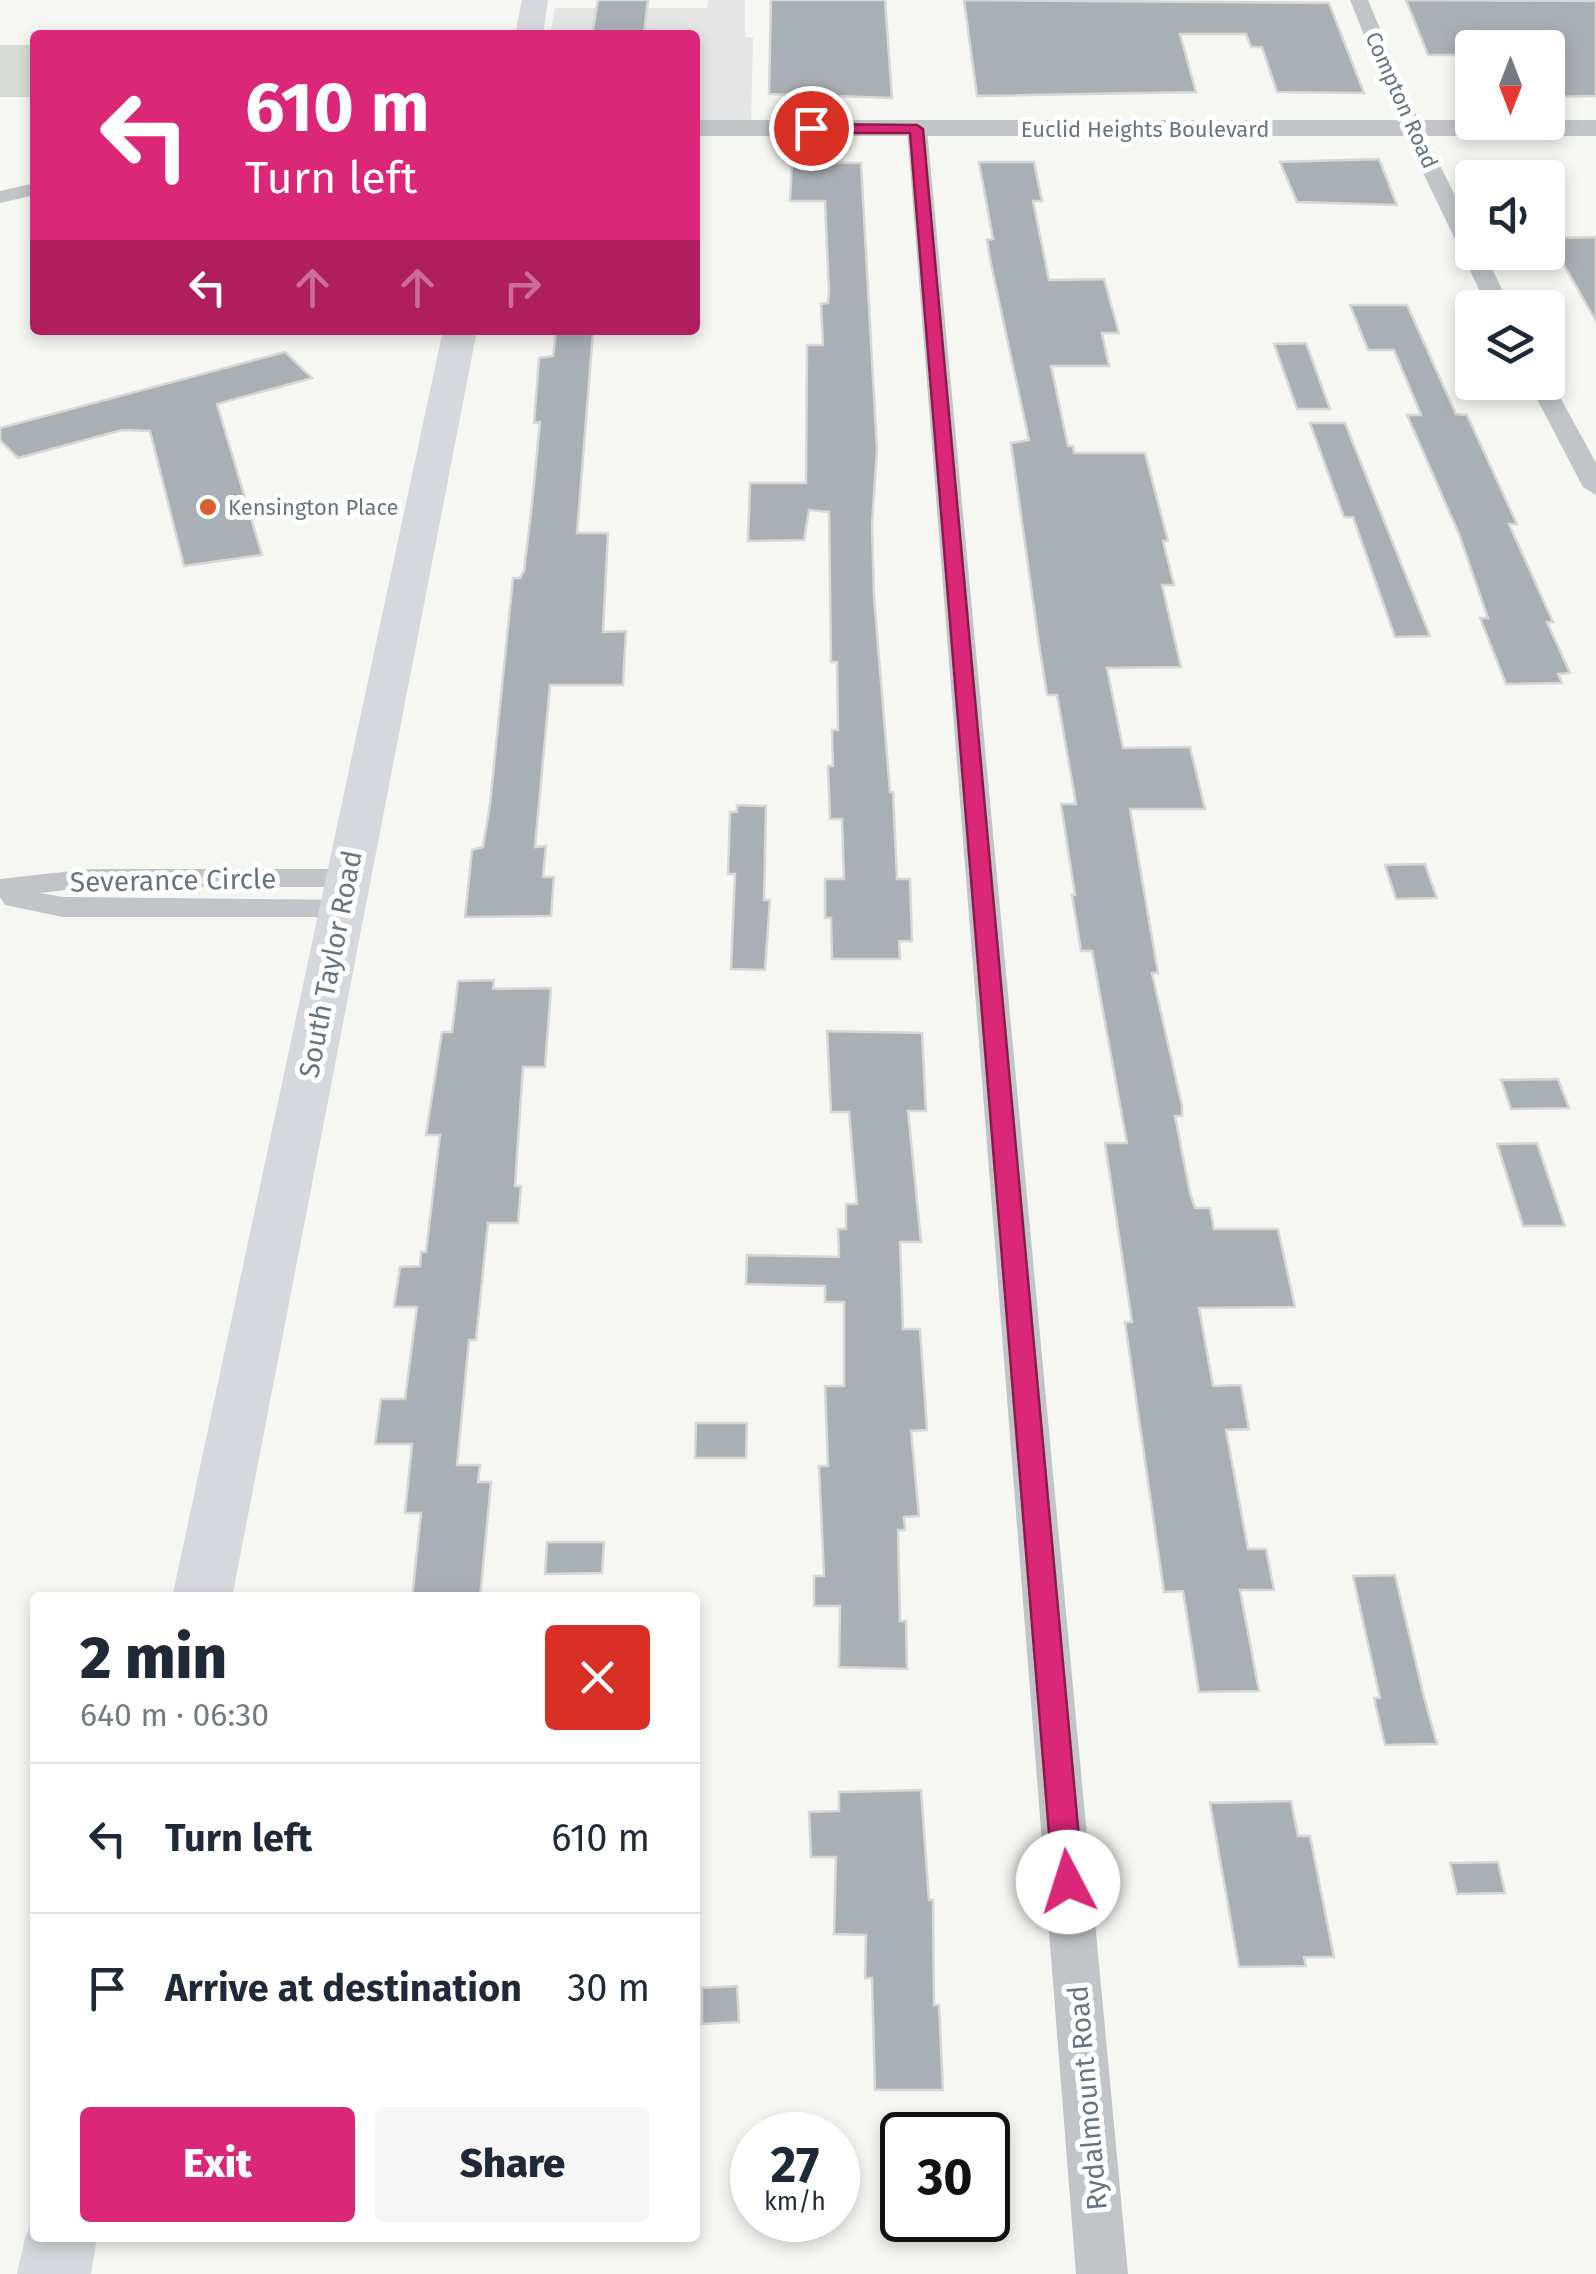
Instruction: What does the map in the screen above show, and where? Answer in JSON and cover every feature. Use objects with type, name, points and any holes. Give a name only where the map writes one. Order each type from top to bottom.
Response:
[{"type":"main road","points":[[530,30],[535,0]]},
{"type":"main road","name":"South Taylor Road","points":[[203,1592],[459,335]]},
{"type":"main road","points":[[54,2274],[61,2242]]},
{"type":"street","name":"Compton Road","points":[[1359,0],[1412,129],[1491,290]]},
{"type":"street","name":"Euclid Heights Boulevard","points":[[700,128],[1596,128]]},
{"type":"street","name":"Rydalmount Road","points":[[917,129],[1102,2274]]},
{"type":"street","points":[[0,182],[30,175]]},
{"type":"street","points":[[0,197],[30,190]]},
{"type":"street","points":[[1550,400],[1596,487]]},
{"type":"street","name":"Severance Circle","points":[[0,892],[63,907],[344,892]]},
{"type":"shaded area","points":[[708,0],[745,0],[745,37],[753,38],[751,122],[700,122],[700,30],[551,30],[555,8],[707,8]]},
{"type":"shaded area","points":[[0,45],[30,45],[30,97],[0,97]]},
{"type":"building","points":[[598,0],[648,0],[645,30],[593,30]]},
{"type":"building","points":[[771,0],[885,0],[892,98],[769,94]]},
{"type":"building","points":[[964,0],[1329,3],[1364,93],[1277,92],[1262,47],[1251,47],[1246,34],[1180,34],[1196,92],[977,96]]},
{"type":"building","points":[[1406,0],[1596,1],[1596,96],[1565,97],[1565,30],[1455,30],[1455,55],[1428,55]]},
{"type":"building","points":[[1379,159],[1397,205],[1297,202],[1280,162]]},
{"type":"building","points":[[979,162],[1034,162],[1042,201],[1033,201],[1049,280],[1104,279],[1119,333],[1102,333],[1109,366],[1051,366],[1068,446],[1073,446],[1074,453],[1145,453],[1168,541],[1163,541],[1174,585],[1162,585],[1181,667],[1107,668],[1123,748],[1190,747],[1205,809],[1130,809],[1158,973],[1152,973],[1182,1106],[1182,1116],[1175,1116],[1190,1193],[1195,1208],[1210,1208],[1214,1229],[1278,1229],[1295,1307],[1199,1308],[1213,1386],[1241,1385],[1249,1429],[1226,1430],[1248,1549],[1266,1549],[1274,1590],[1240,1590],[1259,1691],[1199,1692],[1183,1591],[1164,1592],[1125,1322],[1132,1322],[1105,1143],[1127,1143],[1092,951],[1081,951],[1072,895],[1061,804],[1076,804],[1057,695],[1047,695],[1039,644],[1011,443],[1029,440],[991,264],[987,240],[993,239]]},
{"type":"building","points":[[792,163],[861,163],[877,450],[872,524],[874,597],[893,792],[897,879],[910,879],[912,941],[899,941],[900,959],[832,959],[831,918],[825,918],[825,879],[844,879],[842,819],[830,819],[828,766],[833,766],[832,730],[838,730],[837,662],[831,662],[829,512],[809,510],[804,540],[748,541],[750,483],[806,483],[807,345],[823,345],[821,304],[828,303],[825,201],[790,201]]},
{"type":"building","points":[[1596,237],[1596,321],[1565,267],[1565,238]]},
{"type":"building","points":[[1350,305],[1407,305],[1456,414],[1467,415],[1517,524],[1509,524],[1553,622],[1547,622],[1570,673],[1558,674],[1562,683],[1506,684],[1480,618],[1488,618],[1459,534],[1407,415],[1421,415],[1394,350],[1368,350]]},
{"type":"building","points":[[556,335],[593,335],[577,533],[608,533],[603,632],[626,631],[623,685],[550,685],[535,847],[546,846],[543,877],[554,877],[551,916],[465,917],[472,850],[483,847],[490,804],[513,578],[520,578],[524,571],[540,422],[534,423],[539,358],[553,356]]},
{"type":"building","points":[[1306,343],[1330,409],[1297,409],[1274,344]]},
{"type":"building","name":"Kensington Place","points":[[285,352],[312,378],[217,404],[262,555],[184,566],[150,431],[122,430],[18,458],[0,440],[0,428]]},
{"type":"building","points":[[1310,423],[1345,423],[1430,636],[1395,637],[1353,517],[1344,517]]},
{"type":"building","points":[[737,805],[766,806],[764,900],[770,900],[765,970],[731,969],[735,874],[728,874],[730,812],[737,812]]},
{"type":"building","points":[[1425,864],[1437,898],[1396,899],[1385,865]]},
{"type":"building","points":[[494,980],[493,989],[551,988],[545,1067],[523,1067],[515,1186],[521,1186],[518,1223],[488,1223],[476,1340],[469,1340],[457,1465],[480,1465],[478,1482],[491,1482],[481,1592],[413,1592],[421,1513],[405,1513],[412,1444],[375,1444],[381,1399],[405,1399],[417,1307],[394,1307],[400,1267],[420,1266],[421,1252],[426,1252],[440,1135],[426,1135],[442,1032],[452,1032],[458,981]]},
{"type":"building","points":[[827,1031],[922,1033],[926,1111],[908,1111],[921,1242],[900,1242],[903,1329],[920,1329],[927,1430],[911,1431],[919,1516],[904,1517],[905,1530],[898,1530],[900,1621],[906,1621],[907,1669],[839,1667],[840,1606],[814,1606],[814,1576],[824,1576],[819,1466],[828,1466],[825,1386],[844,1386],[844,1302],[825,1302],[825,1286],[746,1284],[747,1255],[839,1257],[838,1229],[846,1229],[846,1204],[857,1204],[849,1112],[831,1112]]},
{"type":"building","points":[[1558,1079],[1569,1108],[1511,1109],[1501,1080]]},
{"type":"building","points":[[1537,1143],[1565,1226],[1523,1226],[1497,1144]]},
{"type":"building","points":[[696,1423],[747,1423],[746,1458],[695,1458]]},
{"type":"building","points":[[547,1542],[604,1542],[602,1573],[545,1574]]},
{"type":"building","points":[[1395,1575],[1437,1744],[1385,1745],[1374,1698],[1380,1698],[1353,1576]]},
{"type":"building","points":[[921,1790],[929,1900],[933,1900],[934,2005],[939,2005],[943,2090],[875,2090],[872,1978],[865,1978],[866,1935],[834,1934],[836,1857],[811,1857],[809,1812],[839,1811],[839,1792]]},
{"type":"building","points":[[1291,1801],[1298,1836],[1310,1836],[1334,1957],[1304,1957],[1306,1966],[1239,1967],[1210,1803]]},
{"type":"building","points":[[1498,1862],[1505,1893],[1457,1894],[1450,1863]]},
{"type":"building","points":[[737,1986],[739,2022],[702,2024],[702,1988]]},
{"type":"place","name":"Kensington Place","points":[[208,507]]},
{"type":"route","points":[[811,128],[917,129],[1068,1882]]}]
